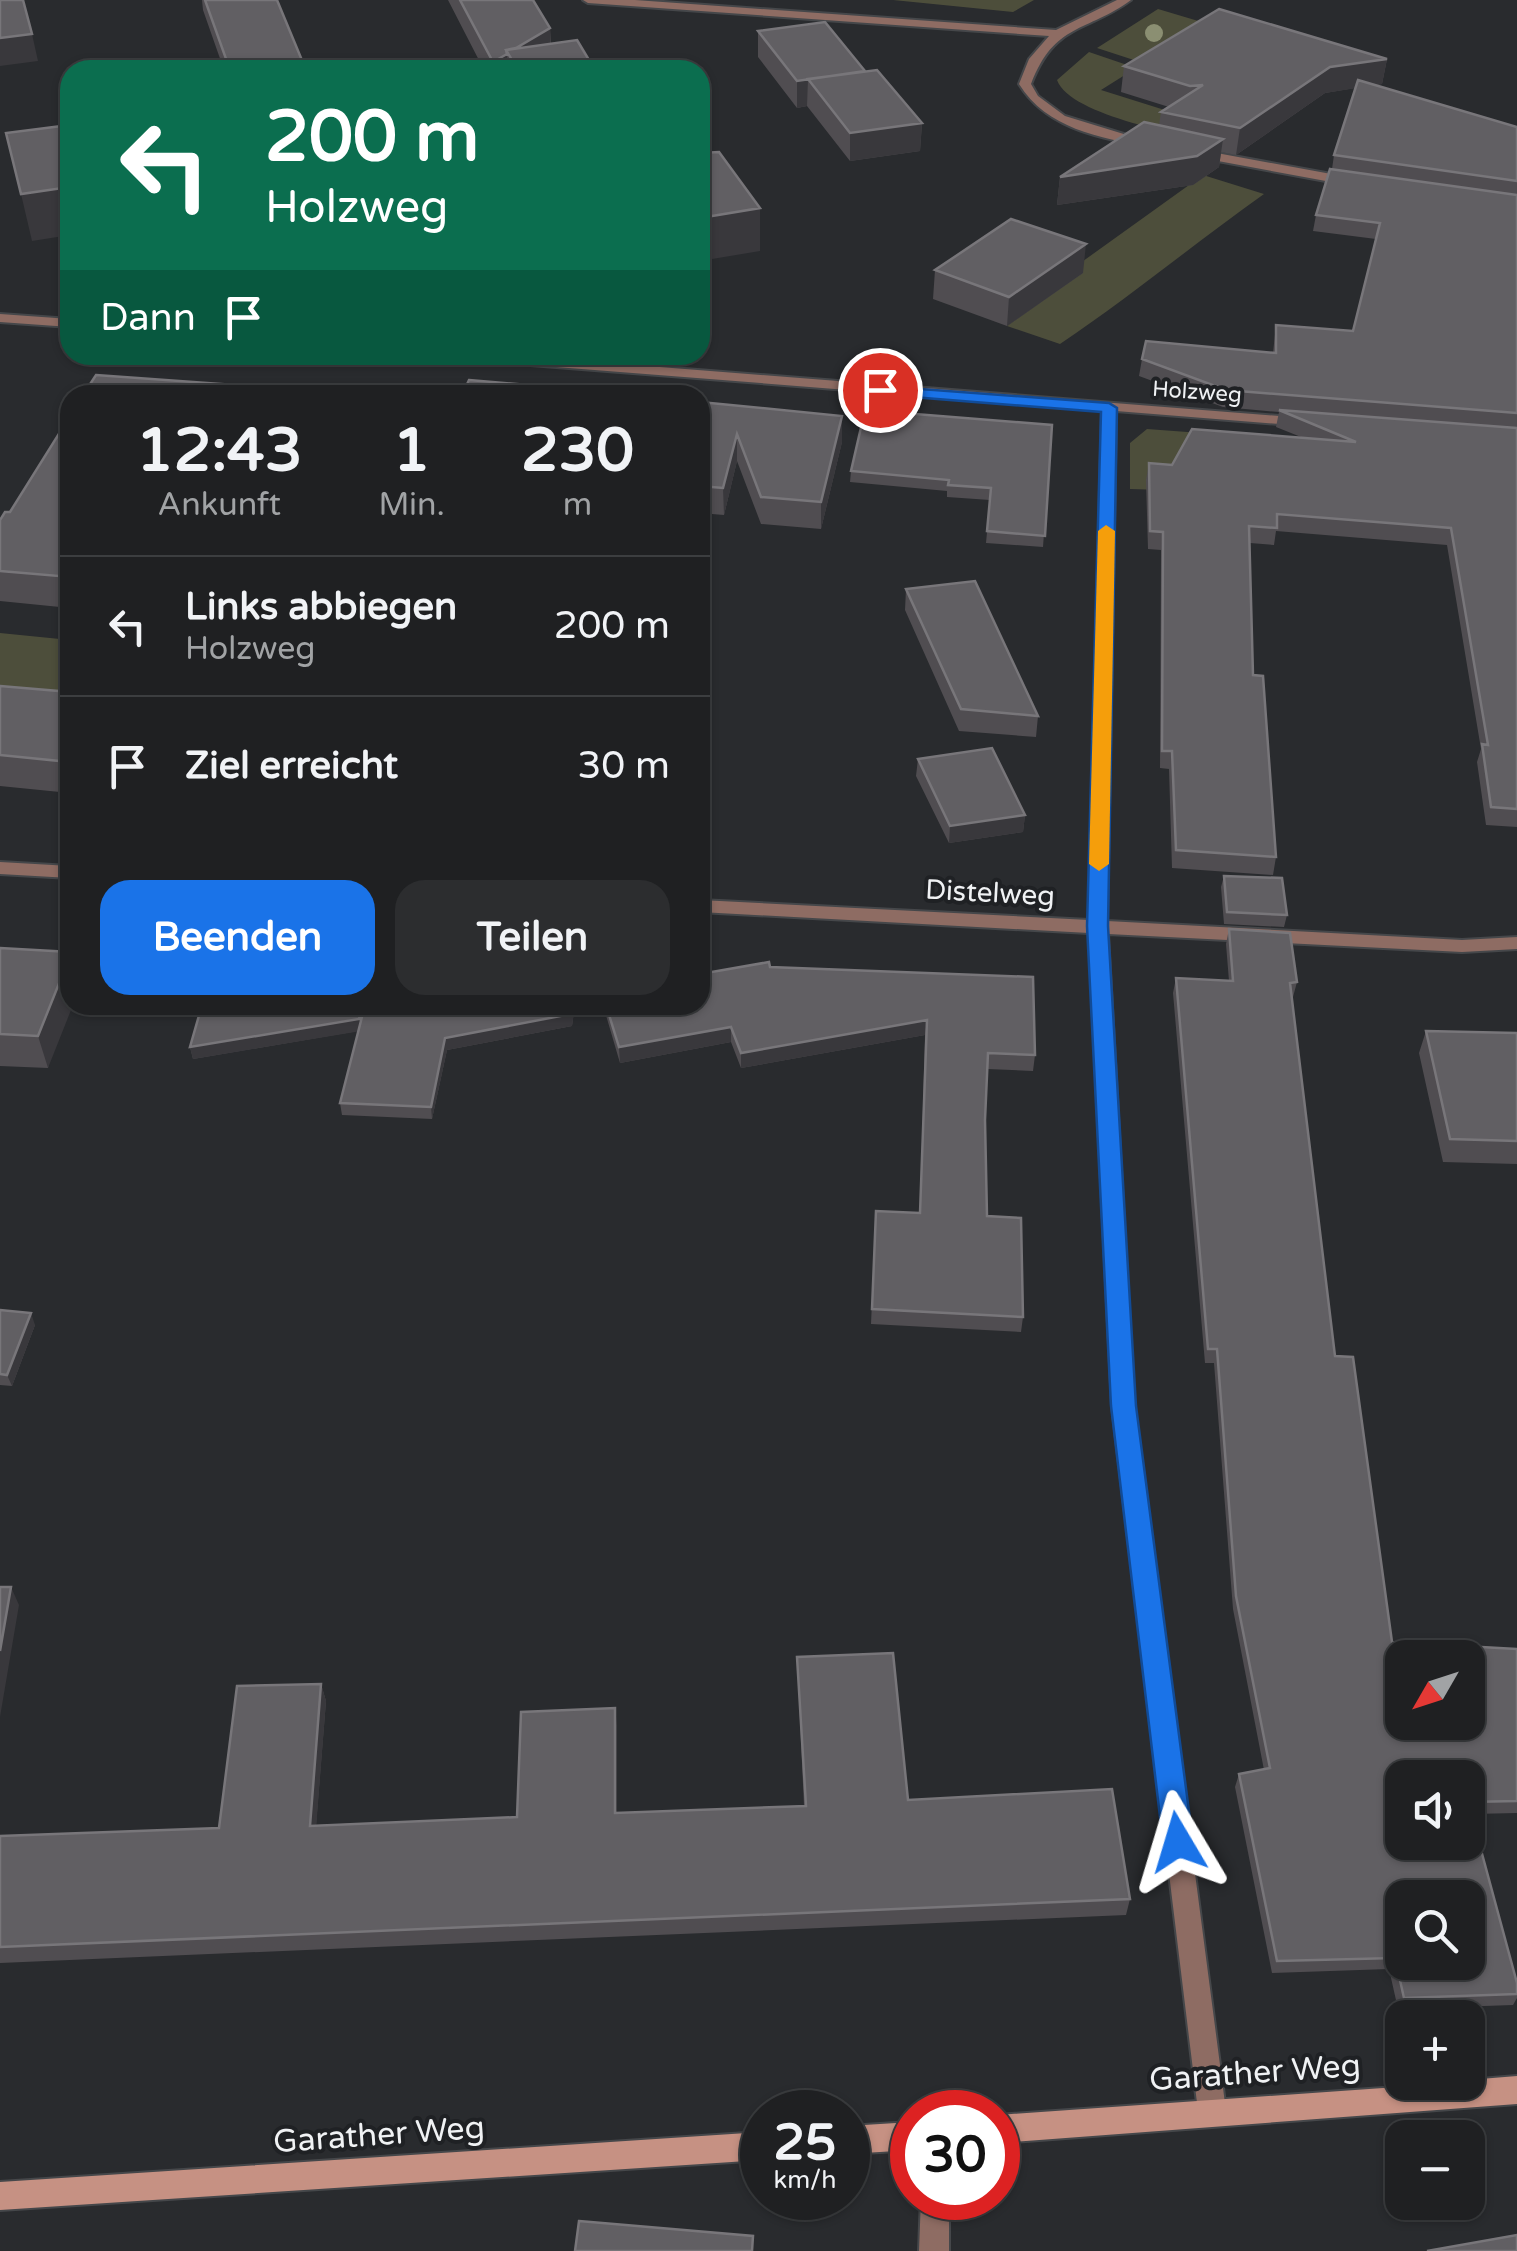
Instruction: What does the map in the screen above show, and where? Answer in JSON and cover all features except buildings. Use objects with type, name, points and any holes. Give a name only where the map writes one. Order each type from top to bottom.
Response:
[{"type":"street","points":[[588,0],[1058,33]]},
{"type":"street","points":[[1126,0],[1058,33],[1035,59],[1025,84],[1032,102],[1096,130],[1154,144]]},
{"type":"street","points":[[1172,149],[1361,183]]},
{"type":"street","points":[[0,318],[60,322]]},
{"type":"street","name":"Holzweg","points":[[578,365],[1321,424]]},
{"type":"street","points":[[1109,408],[1098,926],[1124,1406],[1212,2111]]},
{"type":"street","points":[[0,868],[60,871]]},
{"type":"street","name":"Distelweg","points":[[710,907],[1462,946],[1517,943]]},
{"type":"street","name":"Garather Weg","points":[[1020,2127],[1517,2090]]},
{"type":"street","name":"Garather Weg","points":[[0,2196],[740,2147]]},
{"type":"street","points":[[934,2251],[935,2220]]},
{"type":"green space","points":[[893,0],[1034,0],[1013,12]]},
{"type":"green space","points":[[1158,9],[1205,23],[1143,63],[1097,48]]},
{"type":"green space","points":[[1089,52],[1136,68],[1101,90],[1241,134],[1225,145],[1132,123],[1084,104],[1067,93],[1057,80]]},
{"type":"green space","points":[[1203,175],[1264,194],[1060,344],[1007,326],[1082,273],[1072,269]]},
{"type":"green space","points":[[1147,429],[1268,438],[1164,490],[1130,489],[1130,443]]},
{"type":"green space","points":[[0,633],[60,639],[60,721],[0,716]]},
{"type":"slow traffic","points":[[1099,864],[1106,531]]},
{"type":"route","points":[[880,390],[1109,408],[1098,926],[1124,1406],[1178,1842]]}]
